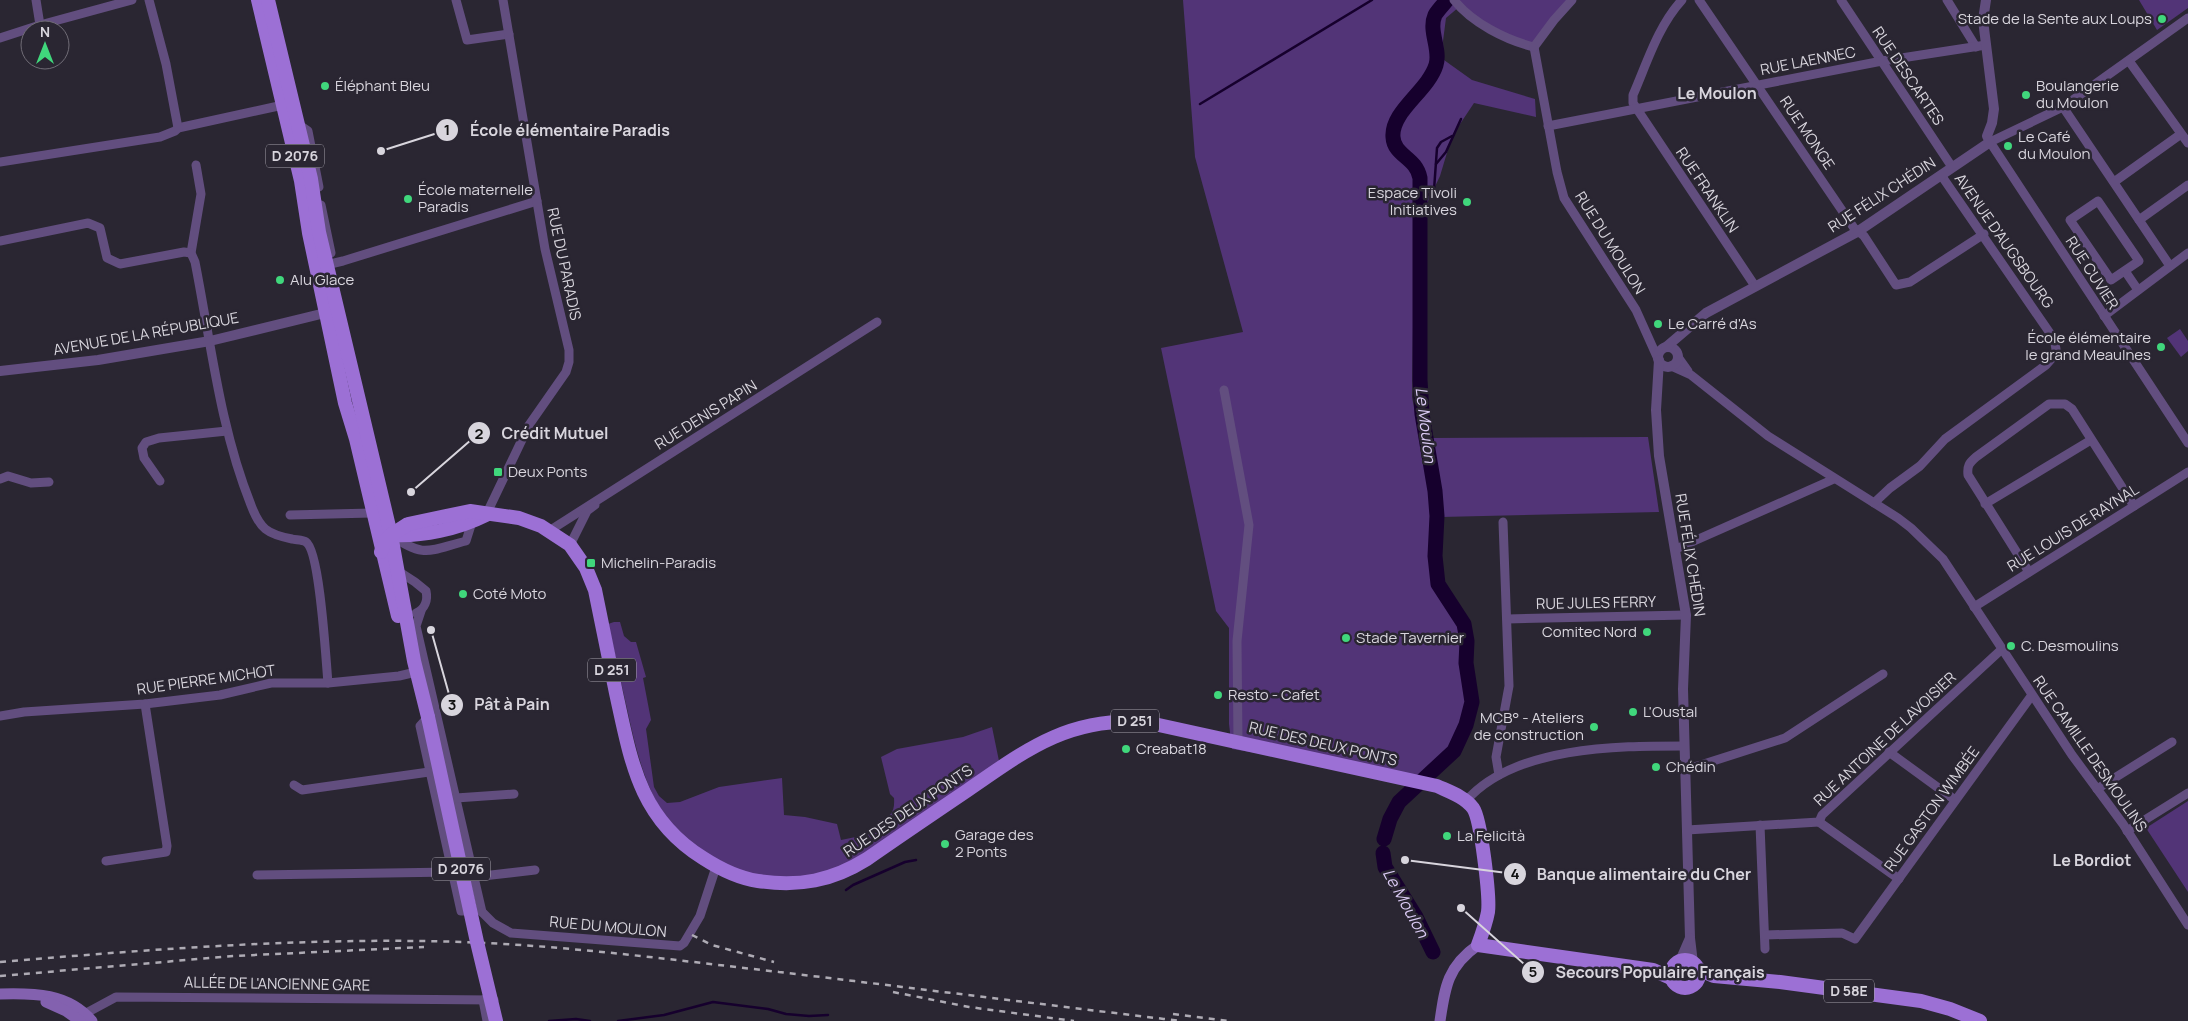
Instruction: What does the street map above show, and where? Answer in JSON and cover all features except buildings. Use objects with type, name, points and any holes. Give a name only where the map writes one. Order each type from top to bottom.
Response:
[{"type":"main road","name":"D 2076","points":[[258,0],[330,309],[345,403],[356,439],[381,552],[428,717],[496,1021]]},
{"type":"main road","name":"D 2076","points":[[268,0],[330,264],[330,309],[366,427],[391,535],[415,666]]},
{"type":"main road","name":"D 2076","points":[[345,403],[363,442],[380,516],[391,535]]},
{"type":"main road","name":"RUE DES DEUX PONTS","points":[[391,535],[412,523],[470,511],[486,515],[519,518],[545,528],[570,546],[586,568],[595,590],[629,755],[643,794],[657,817],[675,837],[716,867],[743,878],[777,883],[811,882],[839,875],[867,860],[1033,746],[1077,728],[1108,722],[1145,722],[1238,741],[1437,786],[1466,801]]},
{"type":"main road","name":"RUE DES DEUX PONTS","points":[[391,535],[412,536],[472,522],[486,515]]},
{"type":"main road","points":[[381,552],[385,541],[391,535]]},
{"type":"main road","points":[[1440,1021],[1445,990],[1450,974],[1462,957],[1478,946],[1488,912],[1489,892],[1482,855],[1479,822],[1474,810],[1466,801]]},
{"type":"main road","points":[[1478,946],[1653,970],[1686,969]]},
{"type":"main road","name":"D 58E","points":[[1686,969],[1707,979],[1714,976],[1780,982],[1908,998],[1933,1003],[1980,1021]]},
{"type":"main road","points":[[0,994],[53,997],[66,1001],[83,1018]]},
{"type":"main road","points":[[0,999],[30,999],[45,1002],[83,1018]]},
{"type":"street","points":[[36,0],[39,20]]},
{"type":"street","points":[[58,20],[132,0]]},
{"type":"street","points":[[149,0],[166,64],[178,128]]},
{"type":"street","points":[[456,0],[467,40],[509,34]]},
{"type":"street","name":"RUE DU PARADIS","points":[[486,515],[529,425],[566,372],[569,362],[569,350],[537,202],[503,0]]},
{"type":"street","points":[[1456,3],[1471,17],[1493,30],[1522,44],[1534,47],[1572,0]]},
{"type":"street","points":[[1636,109],[1633,103],[1633,95],[1667,18],[1682,0]]},
{"type":"street","name":"RUE MONGE","points":[[1699,0],[1857,232],[1864,236],[1896,285],[1910,282],[1984,234]]},
{"type":"street","name":"RUE DESCARTES","points":[[1841,0],[1952,167]]},
{"type":"street","points":[[1947,0],[1981,46]]},
{"type":"street","points":[[1986,0],[1981,46],[1994,95],[1992,123],[1987,136],[1990,142],[2063,107],[2188,18]]},
{"type":"street","points":[[0,38],[20,32]]},
{"type":"street","name":"RUE LAENNEC","points":[[1548,126],[1882,61],[1981,46]]},
{"type":"street","name":"RUE DU MOULON","points":[[1534,47],[1557,172],[1564,198],[1636,310],[1659,360]]},
{"type":"street","points":[[2129,60],[2188,143]]},
{"type":"street","points":[[0,162],[160,137],[178,128],[282,105]]},
{"type":"street","points":[[2063,107],[2170,266]]},
{"type":"street","name":"RUE FRANKLIN","points":[[1636,109],[1755,286]]},
{"type":"street","points":[[2114,182],[2181,134]]},
{"type":"street","name":"RUE FÉLIX CHÉDIN","points":[[1665,347],[1706,313],[1857,232],[1990,142]]},
{"type":"street","name":"RUE CUVIER","points":[[1990,142],[2188,443]]},
{"type":"street","points":[[196,165],[201,194],[191,253],[195,262],[227,431],[237,471],[258,519],[273,535],[306,542],[313,548],[319,585],[328,683]]},
{"type":"street","name":"AVENUE D'AUGSBOURG","points":[[1874,503],[1883,493],[1920,466],[1945,439],[2046,365],[2053,357],[2056,349],[2054,339],[1984,234],[1941,175]]},
{"type":"street","points":[[2140,220],[2188,185]]},
{"type":"street","points":[[2098,201],[2139,261],[2124,270],[2111,280],[2070,220],[2098,201]]},
{"type":"street","points":[[330,264],[537,202]]},
{"type":"street","points":[[0,241],[88,223],[100,228],[107,258],[120,264],[184,252],[191,253]]},
{"type":"street","points":[[2104,316],[2188,253]]},
{"type":"street","points":[[2124,270],[2138,290]]},
{"type":"street","name":"AVENUE DE LA RÉPUBLIQUE","points":[[0,371],[98,360],[210,342],[330,309]]},
{"type":"street","name":"RUE DENIS PAPIN","points":[[545,528],[606,494],[877,322]]},
{"type":"street","name":"RUE FÉLIX CHÉDIN","points":[[1677,353],[1685,330]]},
{"type":"street","name":"RUE DU MOULON","points":[[1648,334],[1665,347]]},
{"type":"street","points":[[1665,347],[1672,347],[1677,353],[1676,362],[1670,366],[1663,365],[1659,360],[1659,352],[1665,347]]},
{"type":"street","name":"RUE CAMILLE DESMOULINS","points":[[1677,353],[1691,375]]},
{"type":"street","name":"RUE FÉLIX CHÉDIN","points":[[1659,360],[1656,429],[1686,616],[1683,689],[1690,938],[1686,969]]},
{"type":"street","name":"RUE FÉLIX CHÉDIN","points":[[1658,388],[1663,375],[1670,366]]},
{"type":"street","name":"RUE CAMILLE DESMOULINS","points":[[1670,366],[1691,375],[1743,418],[1911,528],[1943,559],[2032,695],[2127,830],[2188,925]]},
{"type":"street","points":[[1224,390],[1249,526],[1237,641],[1238,741]]},
{"type":"street","points":[[2029,572],[1968,475],[1967,469],[1970,462],[2049,404],[2065,404],[2072,409],[2134,506]]},
{"type":"street","points":[[160,481],[144,458],[142,448],[146,442],[159,438],[227,431]]},
{"type":"street","points":[[1986,504],[2091,440]]},
{"type":"street","name":"RUE LOUIS DE RAYNAL","points":[[1974,607],[2188,472]]},
{"type":"street","points":[[0,479],[8,476],[31,483],[49,482]]},
{"type":"street","points":[[1676,549],[1834,479]]},
{"type":"street","points":[[570,546],[587,512],[606,494]]},
{"type":"street","points":[[290,515],[372,513]]},
{"type":"street","points":[[1499,775],[1496,758],[1508,686],[1503,522]]},
{"type":"street","points":[[398,572],[416,582],[426,591],[427,599],[416,626],[482,912],[462,911],[420,726],[428,717]]},
{"type":"street","points":[[407,618],[421,611]]},
{"type":"street","name":"RUE JULES FERRY","points":[[1507,619],[1686,616]]},
{"type":"street","name":"RUE ANTOINE DE LAVOISIER","points":[[1688,830],[1819,822],[1822,816],[1889,752],[2002,649]]},
{"type":"street","name":"RUE PIERRE MICHOT","points":[[0,716],[24,712],[146,704],[220,695],[271,683],[328,683],[399,676],[415,666]]},
{"type":"street","points":[[1685,770],[1785,738],[1883,674]]},
{"type":"street","name":"RUE GASTON WIMBÉE","points":[[1765,935],[1842,933],[1854,939],[2032,695]]},
{"type":"street","points":[[106,861],[166,852],[167,846],[146,704]]},
{"type":"street","points":[[2097,789],[2172,742]]},
{"type":"street","points":[[1466,801],[1474,792],[1499,775],[1556,754],[1581,750],[1684,746]]},
{"type":"street","points":[[1889,752],[1955,800]]},
{"type":"street","points":[[294,785],[302,790],[429,772]]},
{"type":"street","points":[[2127,830],[2188,793]]},
{"type":"street","points":[[456,798],[514,794]]},
{"type":"street","points":[[1819,822],[1899,879]]},
{"type":"street","points":[[1760,825],[1765,949]]},
{"type":"street","name":"RUE DU MOULON","points":[[482,912],[493,923],[510,933],[680,946],[684,943],[700,916],[716,867]]},
{"type":"street","points":[[474,878],[535,870]]},
{"type":"street","points":[[258,874],[452,872]]},
{"type":"street","name":"ALLÉE DE L'ANCIENNE GARE","points":[[83,1018],[116,997],[482,1000]]},
{"type":"street","points":[[487,1021],[482,1000],[496,1000],[502,1021]]},
{"type":"shaded area","points":[[1183,0],[1572,0],[1534,47],[1522,44],[1459,7],[1446,18],[1443,41],[1444,60],[1472,80],[1535,99],[1536,117],[1474,103],[1452,136],[1440,176],[1427,203],[1426,241],[1413,328],[1412,397],[1428,483],[1430,515],[1429,562],[1447,599],[1464,624],[1467,641],[1466,663],[1472,702],[1466,725],[1454,751],[1423,780],[1232,749],[1229,724],[1229,628],[1216,611],[1161,348],[1243,332],[1195,157]]},
{"type":"shaded area","name":"Stade de la Sente aux Loups","points":[[2139,0],[2188,0],[2188,8],[2157,30]]},
{"type":"shaded area","points":[[2180,329],[2188,341],[2188,351],[2181,357],[2167,338]]},
{"type":"shaded area","points":[[1648,437],[1659,512],[1441,517],[1440,490],[1430,438]]},
{"type":"shaded area","points":[[620,622],[624,636],[631,642],[636,642],[646,677],[643,678],[651,720],[646,729],[654,787],[659,796],[667,803],[680,802],[719,787],[782,778],[784,815],[805,817],[837,824],[841,840],[880,832],[878,821],[889,816],[894,807],[894,798],[890,794],[881,757],[897,749],[963,737],[992,727],[999,761],[868,853],[844,867],[813,876],[788,878],[762,876],[739,870],[712,858],[691,844],[674,827],[660,808],[641,765],[634,740],[608,624]]},
{"type":"shaded area","points":[[2188,801],[2188,892],[2146,828]]},
{"type":"waterway","points":[[1200,104],[1372,0]]},
{"type":"waterway","name":"Le Moulon","points":[[1384,839],[1390,819],[1399,802],[1454,751],[1466,725],[1472,702],[1466,663],[1467,641],[1464,624],[1438,584],[1435,556],[1437,516],[1435,491],[1422,414],[1420,380],[1420,178],[1414,165],[1397,148],[1393,137],[1398,118],[1426,84],[1436,65],[1437,53],[1433,21],[1436,13],[1447,0]]},
{"type":"waterway","points":[[1436,164],[1446,152],[1461,119]]},
{"type":"waterway","points":[[1420,201],[1434,190],[1437,148],[1441,142],[1452,136]]},
{"type":"waterway","name":"Le Moulon","points":[[1383,853],[1385,867],[1416,917],[1433,952]]},
{"type":"waterway","points":[[846,890],[853,885],[905,862],[916,860]]},
{"type":"waterway","points":[[618,1021],[664,1015],[713,1002],[768,1009],[786,1014],[828,1015]]},
{"type":"waterway","points":[[549,1021],[576,1019],[590,1021]]},
{"type":"railway","points":[[692,935],[712,945],[774,962]]},
{"type":"railway","points":[[0,962],[232,945],[348,941],[464,942],[583,950],[661,958],[1181,1021]]},
{"type":"railway","points":[[0,976],[233,956],[424,947]]},
{"type":"railway","points":[[893,992],[969,1007],[1074,1021]]},
{"type":"railway","points":[[1173,1014],[1229,1021]]},
{"type":"place","name":"Stade de la Sente aux Loups","points":[[2162,19]]},
{"type":"place","name":"Éléphant Bleu","points":[[325,86]]},
{"type":"place","name":"Boulangerie du Moulon","points":[[2026,95]]},
{"type":"place","name":"Le Café du Moulon","points":[[2008,146]]},
{"type":"place","name":"École élémentaire Paradis","points":[[381,151]]},
{"type":"place","name":"École maternelle Paradis","points":[[408,199]]},
{"type":"place","name":"Espace Tivoli Initiatives","points":[[1467,202]]},
{"type":"place","name":"Alu Glace","points":[[280,280]]},
{"type":"place","name":"Le Carré d'As","points":[[1658,324]]},
{"type":"place","name":"École élémentaire le grand Meaulnes","points":[[2161,347]]},
{"type":"place","name":"Deux Ponts","points":[[498,472]]},
{"type":"place","name":"Crédit Mutuel","points":[[411,492]]},
{"type":"place","name":"Michelin-Paradis","points":[[591,563]]},
{"type":"place","name":"Coté Moto","points":[[463,594]]},
{"type":"place","name":"Pât à Pain","points":[[431,630]]},
{"type":"place","name":"Comitec Nord","points":[[1647,632]]},
{"type":"place","name":"Stade Tavernier","points":[[1346,638]]},
{"type":"place","name":"C. Desmoulins","points":[[2011,646]]},
{"type":"place","name":"Resto - Cafet","points":[[1218,695]]},
{"type":"place","name":"L'Oustal","points":[[1633,712]]},
{"type":"place","name":"MCB° - Ateliers de construction","points":[[1594,727]]},
{"type":"place","name":"Creabat18","points":[[1126,749]]},
{"type":"place","name":"Chédin","points":[[1656,767]]},
{"type":"place","name":"La Felicità","points":[[1447,836]]},
{"type":"place","name":"Garage des 2 Ponts","points":[[945,844]]},
{"type":"place","name":"Banque alimentaire du Cher","points":[[1405,860]]},
{"type":"place","name":"Secours Populaire Français","points":[[1461,908]]},
{"type":"district","name":"Le Moulon","points":[[1717,93]]},
{"type":"district","name":"Le Bordiot","points":[[2092,860]]}]
